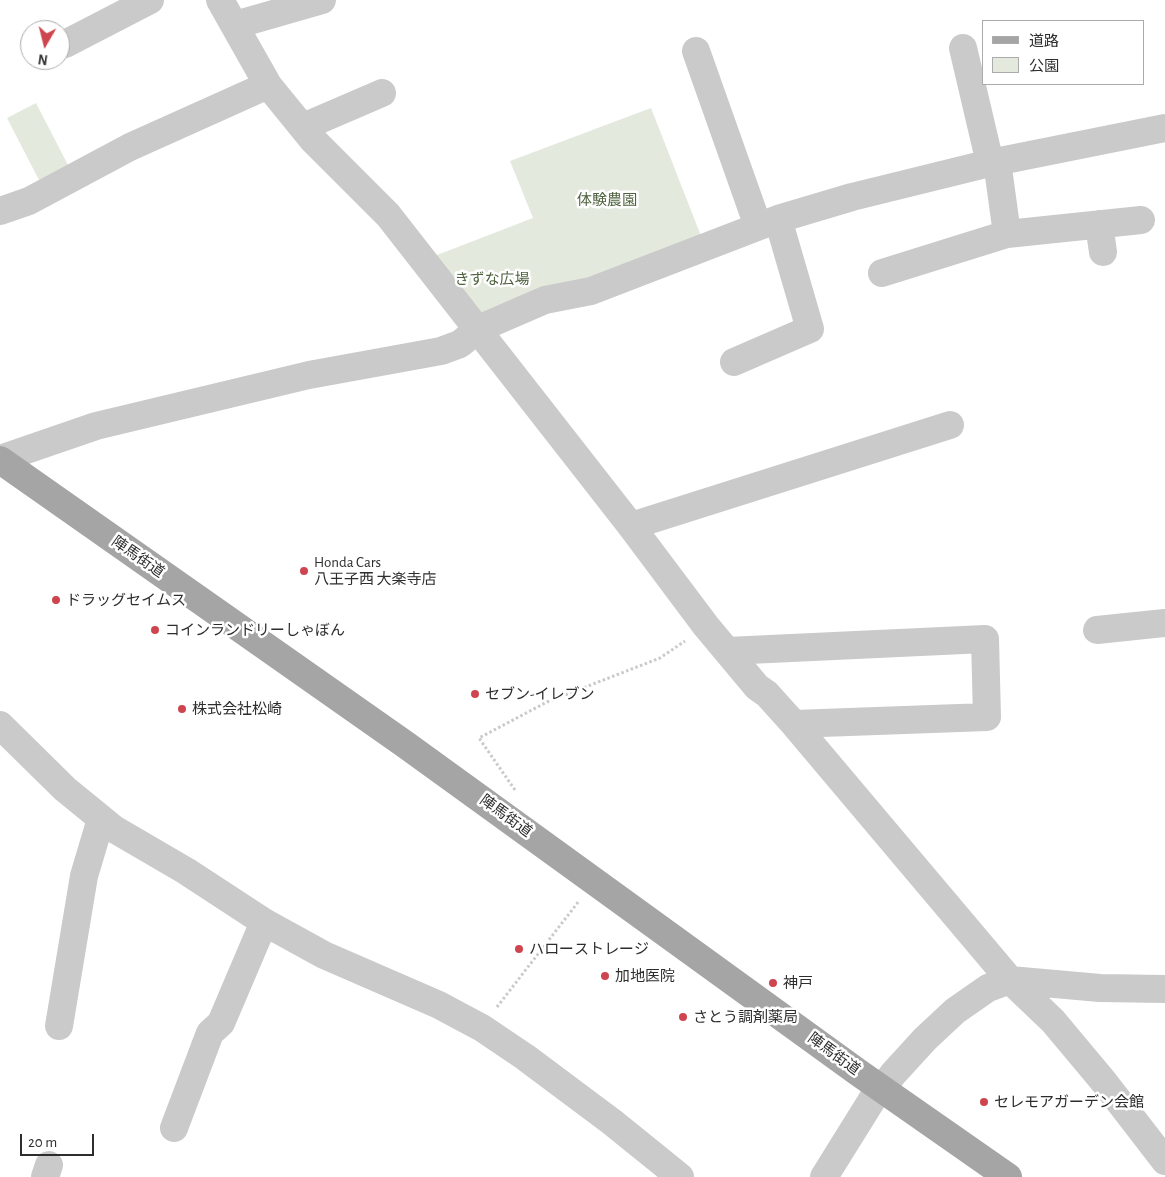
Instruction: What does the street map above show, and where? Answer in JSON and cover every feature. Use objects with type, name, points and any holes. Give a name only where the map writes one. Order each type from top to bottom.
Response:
[{"type":"main road","name":"陣馬街道","points":[[0,459],[406,744],[881,1088],[1008,1177]]},
{"type":"street","points":[[70,41],[150,0]]},
{"type":"street","points":[[220,0],[236,25],[268,85],[312,139],[388,215],[631,526],[706,626],[757,686],[767,694],[794,724],[1010,980],[1052,1021],[1104,1082],[1165,1161]]},
{"type":"street","points":[[236,25],[322,0]]},
{"type":"street","points":[[963,48],[993,162],[1007,234]]},
{"type":"street","points":[[696,51],[810,329],[734,362]]},
{"type":"street","points":[[0,211],[29,201],[130,147],[268,85]]},
{"type":"street","points":[[303,127],[382,93]]},
{"type":"street","points":[[0,459],[105,423],[309,375],[441,351],[460,344],[478,329],[545,300],[591,290],[768,223],[852,197],[993,162],[1165,128]]},
{"type":"street","points":[[882,273],[1007,234],[1141,220]]},
{"type":"street","points":[[1099,224],[1103,252]]},
{"type":"street","points":[[631,526],[950,425]]},
{"type":"street","points":[[1096,630],[1165,623]]},
{"type":"street","points":[[727,651],[985,639],[986,717],[794,724]]},
{"type":"street","points":[[0,726],[65,789],[114,829],[264,922],[324,955],[439,1005],[482,1028],[533,1062],[680,1177]]},
{"type":"street","points":[[59,1026],[84,876],[101,819]]},
{"type":"street","points":[[174,1128],[210,1033],[220,1023],[264,922]]},
{"type":"street","points":[[824,1177],[892,1074],[955,1011],[988,988],[1010,980],[1100,988],[1165,989]]},
{"type":"path","points":[[524,830],[526,805],[480,738],[547,702],[660,658],[706,626]]},
{"type":"path","points":[[482,1028],[595,881]]},
{"type":"green space","points":[[36,103],[68,165],[39,180],[7,118]]},
{"type":"green space","name":"体験農園","points":[[651,108],[701,236],[478,329],[424,260],[533,218],[510,161]]},
{"type":"place","name":"Honda Cars 八王子西 大楽寺店","points":[[304,571]]},
{"type":"place","name":"ドラッグセイムス","points":[[56,600]]},
{"type":"place","name":"コインランドリーしゃぼん","points":[[155,630]]},
{"type":"place","name":"セブン-イレブン","points":[[475,694]]},
{"type":"place","name":"株式会社松崎","points":[[182,709]]},
{"type":"place","name":"ハローストレージ","points":[[519,949]]},
{"type":"place","name":"加地医院","points":[[605,976]]},
{"type":"place","name":"神戸","points":[[773,983]]},
{"type":"place","name":"さとう調剤薬局","points":[[683,1017]]},
{"type":"place","name":"セレモアガーデン会館","points":[[984,1102]]},
{"type":"park label","name":"きずな広場","points":[[492,279]]}]
